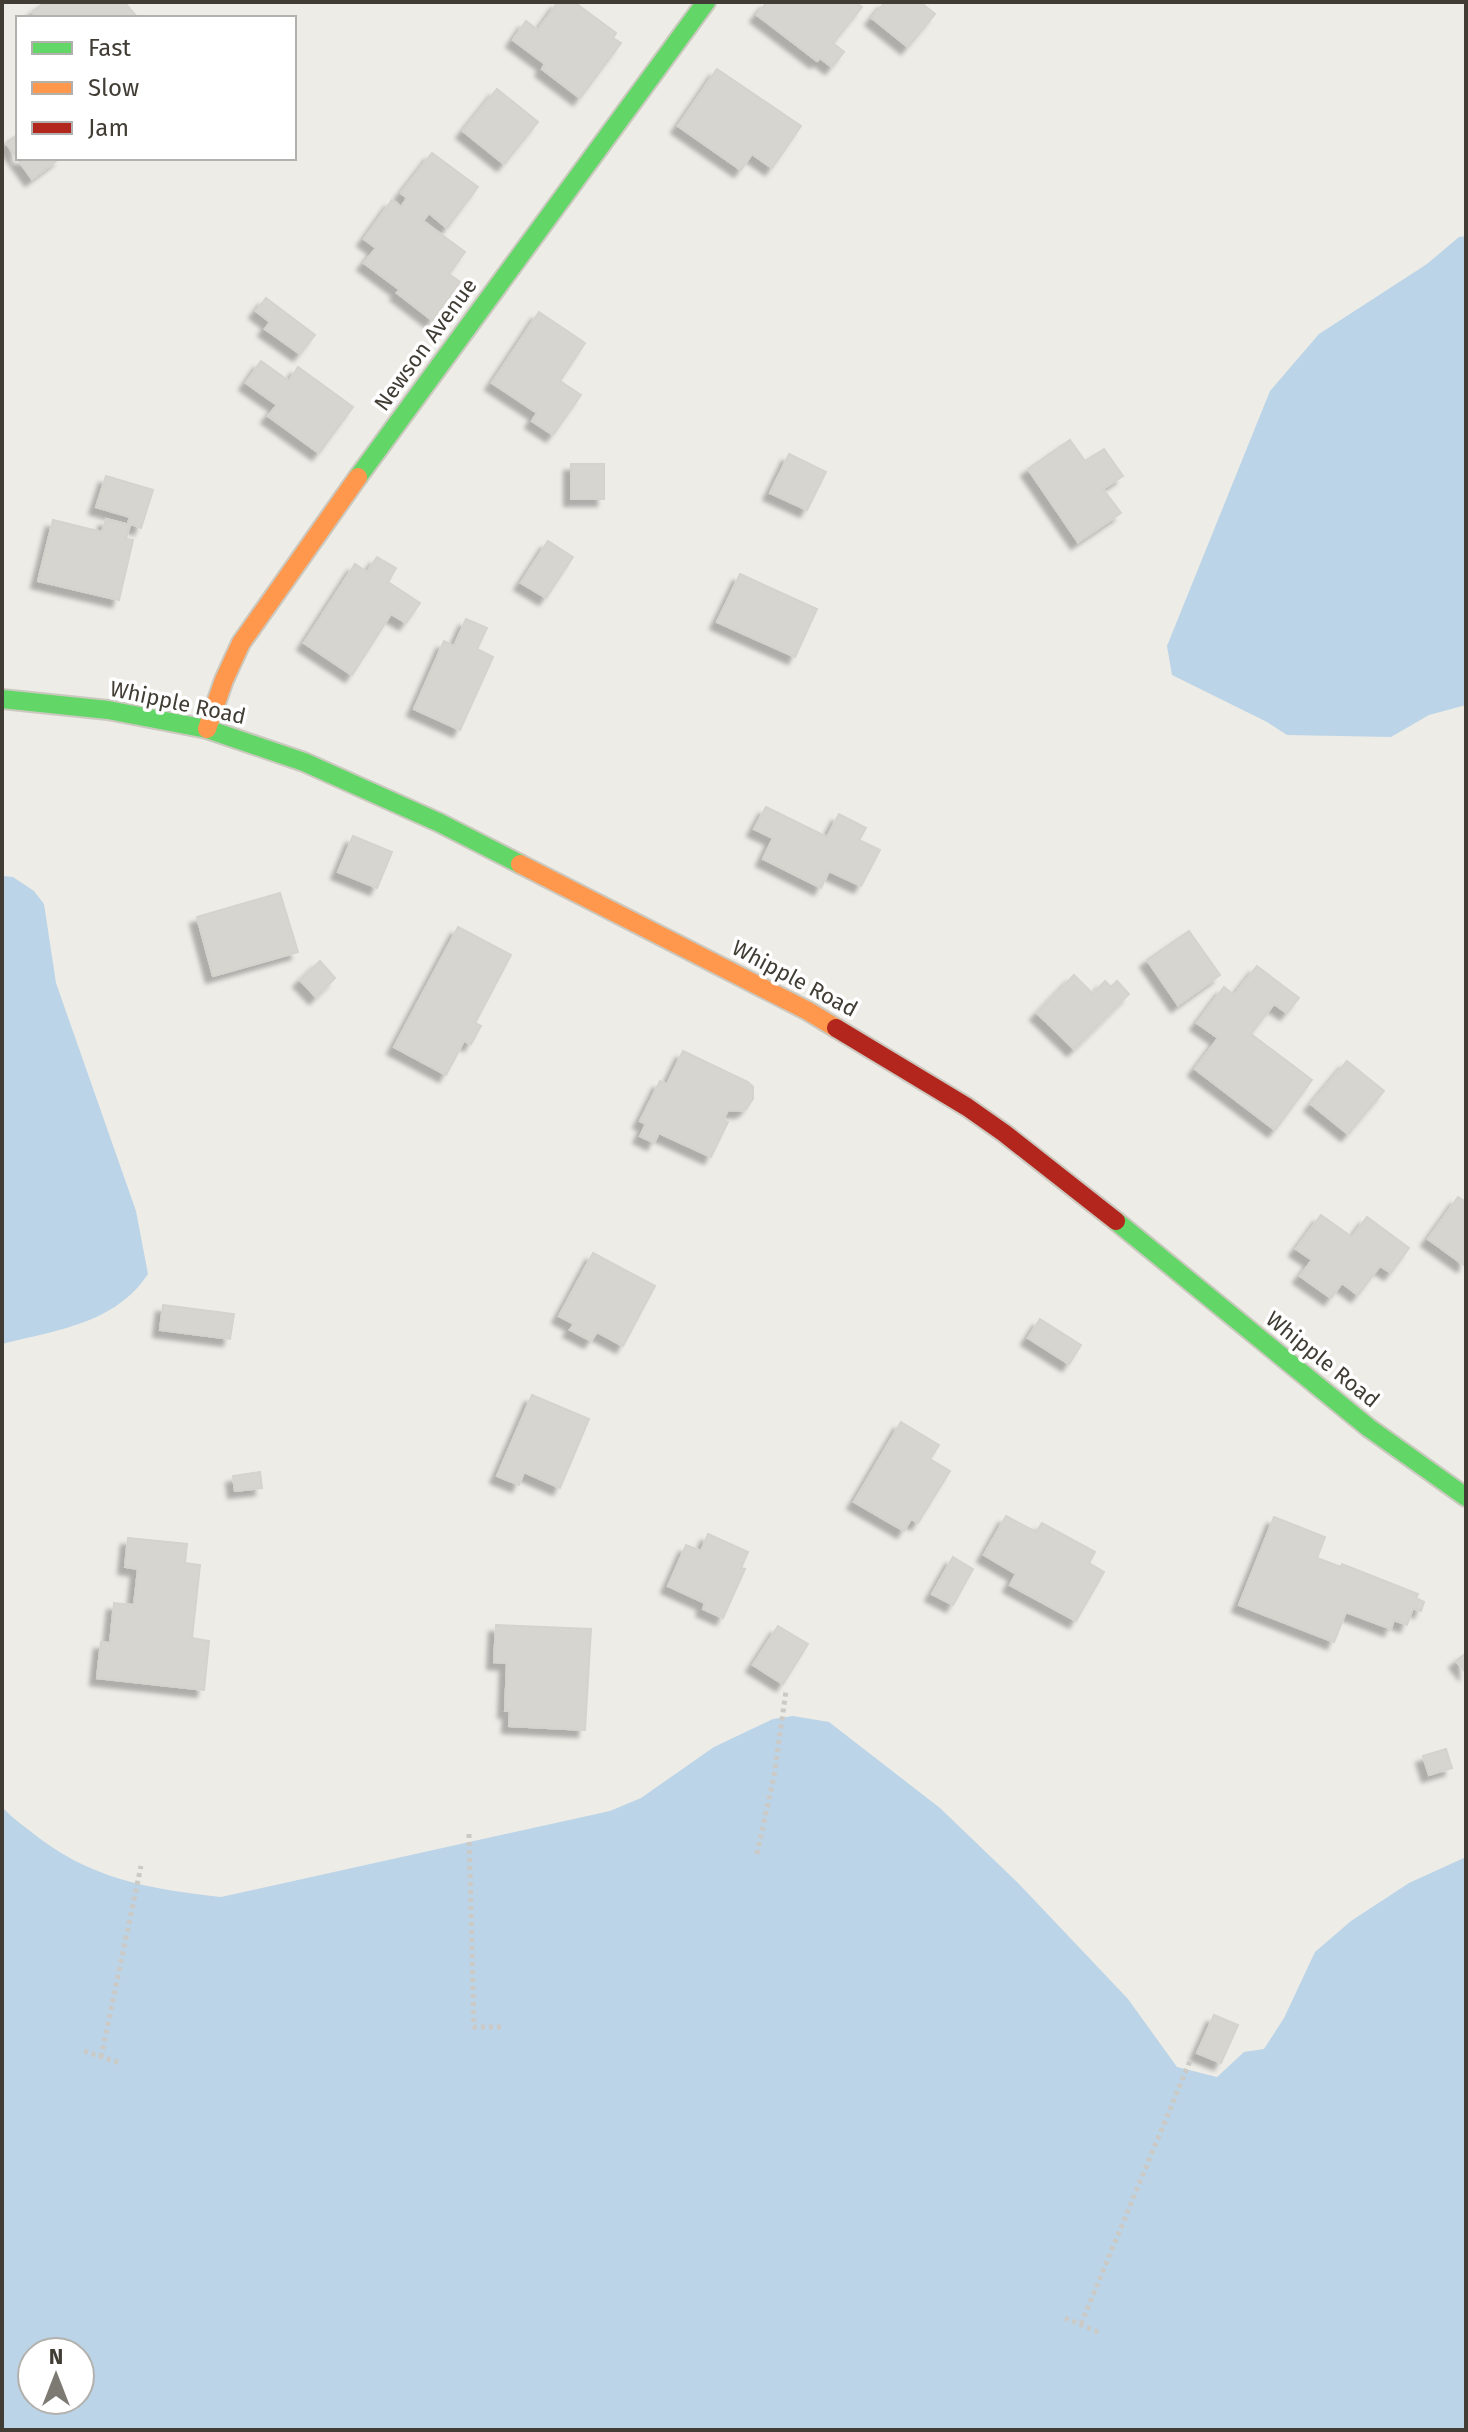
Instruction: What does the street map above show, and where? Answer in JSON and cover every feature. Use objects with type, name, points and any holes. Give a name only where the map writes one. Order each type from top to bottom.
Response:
[{"type":"main road","name":"Newson Avenue","points":[[207,729],[241,643],[415,397],[706,2]]},
{"type":"main road","name":"Whipple Road","points":[[2,699],[108,710],[207,729],[304,762],[408,807],[591,898],[841,1029],[1004,1133],[1165,1259],[1369,1428],[1466,1497]]},
{"type":"path","points":[[757,1854],[774,1776],[786,1691]]},
{"type":"path","points":[[469,1834],[474,2027],[501,2027]]},
{"type":"path","points":[[101,2057],[141,1866]]},
{"type":"path","points":[[84,2051],[120,2063]]},
{"type":"path","points":[[1081,2324],[1190,2061]]},
{"type":"path","points":[[1065,2318],[1100,2333]]},
{"type":"water","points":[[1466,236],[1466,705],[1429,715],[1391,737],[1287,735],[1172,675],[1167,646],[1270,391],[1319,334],[1427,264],[1459,237]]},
{"type":"water","points":[[2,876],[13,877],[34,891],[44,904],[56,983],[136,1211],[148,1274],[134,1291],[102,1314],[63,1329],[2,1344]]},
{"type":"water","points":[[793,1716],[829,1722],[940,1808],[1019,1884],[1128,1999],[1177,2067],[1217,2077],[1244,2052],[1264,2049],[1284,2018],[1315,1952],[1351,1921],[1409,1883],[1466,1857],[1466,2430],[2,2430],[2,1807],[52,1847],[97,1871],[144,1885],[221,1897],[610,1811],[641,1798],[714,1747],[773,1719]]},
{"type":"building","points":[[45,2],[124,2],[136,16],[35,16],[32,12]]},
{"type":"building","points":[[558,2],[574,2],[616,33],[613,38],[621,43],[580,98],[542,69],[545,64],[513,40],[526,21],[538,30]]},
{"type":"building","points":[[767,2],[855,2],[862,7],[833,43],[844,52],[832,67],[820,58],[817,61],[757,15]]},
{"type":"building","points":[[885,2],[920,2],[935,14],[908,47],[872,18]]},
{"type":"building","points":[[717,69],[801,126],[772,168],[752,154],[741,170],[678,126]]},
{"type":"building","points":[[497,89],[538,122],[504,164],[463,131]]},
{"type":"building","points":[[16,136],[16,157],[6,143]]},
{"type":"building","points":[[432,153],[478,187],[447,228],[429,213],[423,221],[465,252],[449,274],[460,282],[432,320],[397,293],[400,290],[364,263],[376,248],[364,239],[392,200],[401,207],[407,198],[401,193]]},
{"type":"building","points":[[18,160],[57,160],[32,179]]},
{"type":"building","points":[[266,298],[315,335],[300,354],[265,329],[270,322],[256,311]]},
{"type":"building","points":[[539,312],[585,343],[560,381],[581,395],[553,435],[532,421],[537,413],[492,383]]},
{"type":"building","points":[[261,361],[289,381],[298,367],[353,407],[319,453],[268,416],[277,405],[246,383]]},
{"type":"building","points":[[1070,440],[1085,461],[1104,449],[1123,476],[1103,489],[1121,513],[1078,542],[1028,469]]},
{"type":"building","points":[[789,454],[826,472],[807,510],[770,493]]},
{"type":"building","points":[[571,464],[604,464],[604,499],[571,499]]},
{"type":"building","points":[[106,476],[153,490],[141,528],[128,523],[130,517],[96,507]]},
{"type":"building","points":[[106,519],[130,525],[126,539],[133,540],[119,600],[38,581],[53,520],[102,532]]},
{"type":"building","points":[[548,541],[573,557],[546,598],[521,583]]},
{"type":"building","points":[[377,557],[396,568],[388,582],[420,603],[406,623],[391,614],[352,675],[304,643],[355,564],[367,572]]},
{"type":"building","points":[[740,574],[817,609],[795,657],[717,622]]},
{"type":"building","points":[[466,619],[487,628],[477,649],[493,657],[460,730],[414,709],[444,641],[454,646]]},
{"type":"building","points":[[766,807],[827,837],[839,814],[866,828],[859,840],[880,850],[861,886],[829,871],[821,888],[763,859],[773,838],[754,829]]},
{"type":"building","points":[[353,836],[392,852],[377,888],[338,872]]},
{"type":"building","points":[[280,893],[298,952],[213,976],[197,917]]},
{"type":"building","points":[[458,927],[511,955],[475,1023],[481,1026],[471,1044],[464,1041],[446,1075],[394,1047]]},
{"type":"building","points":[[1189,931],[1220,975],[1178,1005],[1147,960]]},
{"type":"building","points":[[320,961],[335,978],[316,997],[300,980]]},
{"type":"building","points":[[1257,966],[1299,998],[1287,1013],[1274,1004],[1251,1034],[1312,1080],[1275,1130],[1195,1069],[1218,1038],[1197,1023],[1224,987],[1234,995]]},
{"type":"building","points":[[1074,975],[1093,994],[1105,981],[1111,987],[1117,981],[1129,994],[1074,1049],[1037,1013]]},
{"type":"building","points":[[683,1051],[753,1087],[753,1099],[746,1109],[728,1110],[723,1120],[728,1122],[711,1157],[659,1133],[654,1143],[640,1136],[646,1124],[640,1121],[660,1081],[667,1084]]},
{"type":"building","points":[[1347,1061],[1384,1091],[1348,1134],[1311,1104]]},
{"type":"building","points":[[1458,1197],[1466,1202],[1464,1265],[1428,1239]]},
{"type":"building","points":[[1321,1215],[1352,1237],[1367,1217],[1409,1248],[1391,1273],[1380,1266],[1358,1295],[1342,1283],[1331,1298],[1300,1276],[1312,1260],[1296,1249]]},
{"type":"building","points":[[593,1253],[655,1286],[623,1346],[597,1332],[591,1341],[570,1330],[574,1324],[559,1316]]},
{"type":"building","points":[[163,1305],[234,1314],[230,1339],[160,1330]]},
{"type":"building","points":[[1040,1319],[1081,1345],[1069,1364],[1028,1338]]},
{"type":"building","points":[[532,1395],[589,1419],[560,1488],[524,1472],[519,1485],[497,1476]]},
{"type":"building","points":[[901,1422],[939,1445],[930,1459],[950,1471],[918,1523],[911,1519],[904,1531],[854,1502]]},
{"type":"building","points":[[260,1472],[262,1488],[235,1491],[233,1476]]},
{"type":"building","points":[[1006,1516],[1036,1532],[1042,1523],[1095,1552],[1089,1563],[1104,1572],[1076,1621],[1010,1585],[1016,1574],[984,1555]]},
{"type":"building","points":[[1274,1517],[1325,1537],[1317,1558],[1341,1567],[1342,1564],[1418,1594],[1416,1598],[1424,1602],[1421,1611],[1413,1608],[1407,1625],[1394,1620],[1391,1629],[1346,1612],[1334,1642],[1239,1605]]},
{"type":"building","points":[[708,1534],[748,1552],[741,1568],[745,1569],[723,1618],[703,1609],[705,1603],[668,1586],[686,1545],[701,1551]]},
{"type":"building","points":[[128,1538],[187,1544],[185,1563],[200,1565],[192,1638],[209,1641],[204,1690],[97,1678],[101,1642],[110,1643],[114,1603],[134,1605],[138,1569],[125,1567]]},
{"type":"building","points":[[953,1557],[973,1569],[953,1605],[932,1594]]},
{"type":"building","points":[[496,1625],[591,1629],[585,1730],[509,1726],[510,1711],[505,1711],[507,1663],[494,1662]]},
{"type":"building","points":[[778,1626],[808,1644],[783,1684],[753,1665]]},
{"type":"building","points":[[1466,1653],[1466,1673],[1456,1661]]},
{"type":"building","points":[[1446,1749],[1452,1768],[1429,1775],[1423,1756]]},
{"type":"building","points":[[1214,2015],[1238,2025],[1221,2063],[1197,2053]]},
{"type":"traffic: fast","points":[[358,477],[706,2]]},
{"type":"traffic: fast","points":[[2,699],[108,710],[207,729],[304,762],[440,823],[520,864]]},
{"type":"traffic: fast","points":[[1116,1221],[1369,1428],[1466,1497]]},
{"type":"traffic: slow","points":[[207,729],[241,643],[358,477]]},
{"type":"traffic: slow","points":[[520,864],[836,1028]]},
{"type":"traffic: jam","points":[[836,1028],[967,1107],[1116,1221]]}]
